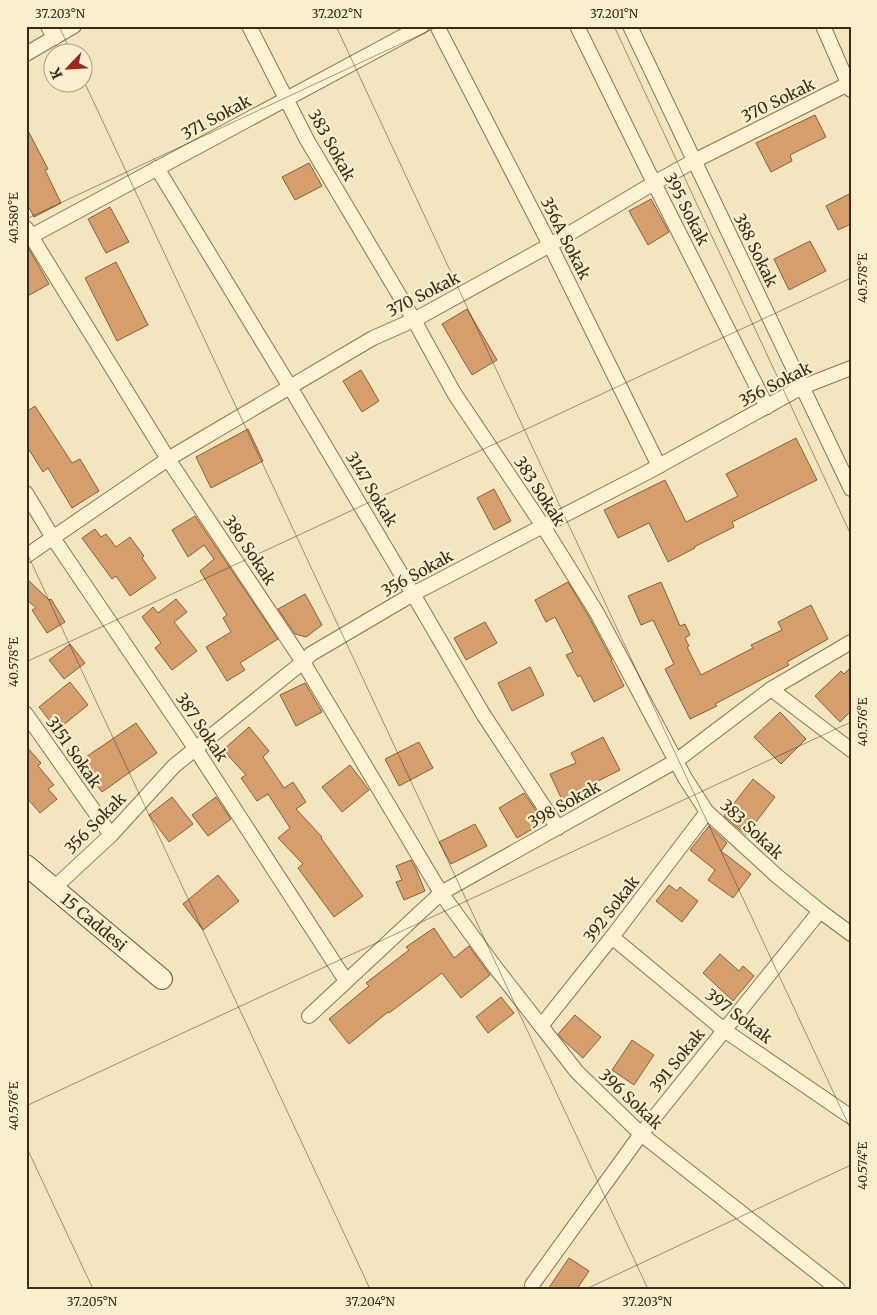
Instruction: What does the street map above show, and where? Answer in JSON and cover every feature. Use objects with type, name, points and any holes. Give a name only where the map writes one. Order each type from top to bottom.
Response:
[{"type":"street","points":[[26,54],[51,32],[74,26]]},
{"type":"street","name":"383 Sokak","points":[[249,26],[308,140],[414,320],[454,393],[543,526],[597,613],[685,778],[707,812],[777,876],[851,934]]},
{"type":"street","name":"371 Sokak","points":[[28,234],[157,168],[422,26]]},
{"type":"street","name":"356A Sokak","points":[[437,26],[550,245],[659,466]]},
{"type":"street","name":"395 Sokak","points":[[577,26],[766,407]]},
{"type":"street","name":"388 Sokak","points":[[630,26],[851,489]]},
{"type":"street","points":[[823,26],[850,87]]},
{"type":"street","name":"370 Sokak","points":[[26,556],[168,460],[373,338],[414,320],[550,245],[694,161],[850,87]]},
{"type":"street","name":"3147 Sokak","points":[[157,168],[290,387],[482,714],[558,828]]},
{"type":"street","name":"386 Sokak","points":[[28,234],[168,460],[303,662],[441,893]]},
{"type":"street","name":"356 Sokak","points":[[54,888],[111,835],[174,766],[311,654],[413,594],[659,466],[802,387],[851,368]]},
{"type":"street","name":"387 Sokak","points":[[26,493],[53,538],[195,748],[346,981]]},
{"type":"street","name":"398 Sokak","points":[[310,1016],[441,893],[676,761],[770,689],[851,642]]},
{"type":"street","points":[[770,689],[851,750]]},
{"type":"street","name":"3151 Sokak","points":[[26,714],[111,835]]},
{"type":"street","name":"392 Sokak","points":[[541,1026],[612,937],[707,812]]},
{"type":"street","name":"15 Caddesi","points":[[26,865],[162,979]]},
{"type":"street","name":"396 Sokak","points":[[441,893],[495,967],[577,1072],[641,1134],[838,1289]]},
{"type":"street","name":"391 Sokak","points":[[532,1284],[641,1134],[820,911]]},
{"type":"street","name":"397 Sokak","points":[[612,937],[724,1030],[851,1117]]},
{"type":"building","points":[[815,115],[826,137],[790,155],[792,161],[771,172],[756,143]]},
{"type":"building","points":[[26,127],[48,169],[45,170],[61,203],[34,217],[26,202]]},
{"type":"building","points":[[309,163],[322,186],[295,200],[282,177]]},
{"type":"building","points":[[851,193],[851,224],[838,230],[826,206]]},
{"type":"building","points":[[651,199],[669,232],[648,245],[629,211]]},
{"type":"building","points":[[110,207],[129,242],[106,253],[88,219]]},
{"type":"building","points":[[810,241],[826,271],[789,290],[774,259]]},
{"type":"building","points":[[28,247],[49,284],[26,297],[26,248]]},
{"type":"building","points":[[116,262],[148,325],[117,341],[85,278]]},
{"type":"building","points":[[467,309],[497,360],[472,375],[442,324]]},
{"type":"building","points":[[361,370],[379,401],[362,412],[343,381]]},
{"type":"building","points":[[35,406],[72,463],[80,459],[99,491],[72,508],[48,468],[43,472],[26,445],[26,412]]},
{"type":"building","points":[[248,429],[263,461],[211,488],[196,457]]},
{"type":"building","points":[[796,438],[817,480],[732,522],[734,527],[668,562],[649,523],[618,538],[604,510],[665,480],[686,522],[738,496],[726,474]]},
{"type":"building","points":[[494,489],[511,521],[494,530],[477,498]]},
{"type":"building","points":[[195,516],[278,639],[240,663],[245,670],[227,681],[206,647],[231,632],[223,618],[227,615],[200,571],[214,559],[204,545],[188,557],[172,530]]},
{"type":"building","points":[[95,529],[101,537],[106,534],[116,547],[130,537],[144,556],[142,558],[156,578],[130,596],[116,576],[112,579],[82,538]]},
{"type":"building","points":[[26,578],[49,600],[51,599],[65,622],[47,633],[32,610],[36,608],[26,599]]},
{"type":"building","points":[[568,582],[589,617],[624,686],[594,702],[580,675],[578,677],[566,655],[573,652],[555,617],[546,622],[535,600]]},
{"type":"building","points":[[661,582],[680,626],[685,624],[690,635],[685,638],[689,646],[687,647],[701,675],[753,648],[751,645],[782,630],[778,622],[811,605],[828,639],[787,662],[789,665],[715,704],[717,706],[690,719],[665,669],[674,664],[653,620],[641,625],[628,596]]},
{"type":"building","points":[[305,594],[322,625],[306,637],[295,634],[278,609]]},
{"type":"building","points":[[176,599],[187,612],[174,622],[197,651],[172,670],[155,648],[161,643],[142,617],[153,607],[158,613]]},
{"type":"building","points":[[485,622],[497,643],[466,660],[454,638]]},
{"type":"building","points":[[70,644],[85,663],[64,679],[49,660]]},
{"type":"building","points":[[530,667],[544,695],[512,711],[498,683]]},
{"type":"building","points":[[851,667],[851,711],[840,722],[815,696],[841,671],[844,674]]},
{"type":"building","points":[[70,682],[88,705],[57,730],[39,707]]},
{"type":"building","points":[[305,683],[322,712],[296,726],[280,695]]},
{"type":"building","points":[[780,712],[806,739],[781,764],[754,737]]},
{"type":"building","points":[[136,723],[157,753],[102,792],[80,761]]},
{"type":"building","points":[[249,727],[269,751],[263,757],[284,788],[293,782],[306,802],[296,809],[322,837],[363,896],[334,917],[298,868],[303,864],[278,838],[290,828],[268,794],[257,801],[241,778],[246,775],[223,750]]},
{"type":"building","points":[[603,737],[620,770],[562,800],[550,774],[576,763],[571,753]]},
{"type":"building","points":[[419,742],[433,768],[399,786],[385,759]]},
{"type":"building","points":[[26,746],[41,763],[38,766],[54,785],[48,789],[57,799],[40,813],[26,797]]},
{"type":"building","points":[[350,765],[369,790],[342,812],[322,787]]},
{"type":"building","points":[[753,779],[775,797],[746,835],[724,816]]},
{"type":"building","points":[[524,793],[544,822],[517,838],[499,808]]},
{"type":"building","points":[[172,797],[193,824],[169,842],[149,815]]},
{"type":"building","points":[[216,797],[231,819],[208,836],[192,815]]},
{"type":"building","points":[[475,824],[487,846],[451,864],[439,842]]},
{"type":"building","points":[[709,826],[727,843],[721,851],[751,874],[733,898],[708,880],[715,870],[690,850]]},
{"type":"building","points":[[411,860],[425,891],[404,900],[396,882],[402,880],[396,866]]},
{"type":"building","points":[[218,875],[239,901],[203,930],[183,904]]},
{"type":"building","points":[[669,885],[677,891],[680,887],[698,901],[682,922],[656,901]]},
{"type":"building","points":[[434,928],[454,958],[469,946],[490,975],[461,998],[442,973],[388,1012],[349,1044],[329,1019],[369,986],[366,983],[409,950],[406,947]]},
{"type":"building","points":[[720,954],[739,971],[743,966],[754,976],[733,1001],[703,973]]},
{"type":"building","points":[[501,997],[514,1013],[488,1033],[476,1017]]},
{"type":"building","points":[[575,1015],[601,1037],[583,1058],[558,1034]]},
{"type":"building","points":[[632,1040],[654,1055],[634,1085],[612,1070]]},
{"type":"building","points":[[569,1258],[589,1271],[577,1289],[548,1289]]}]
